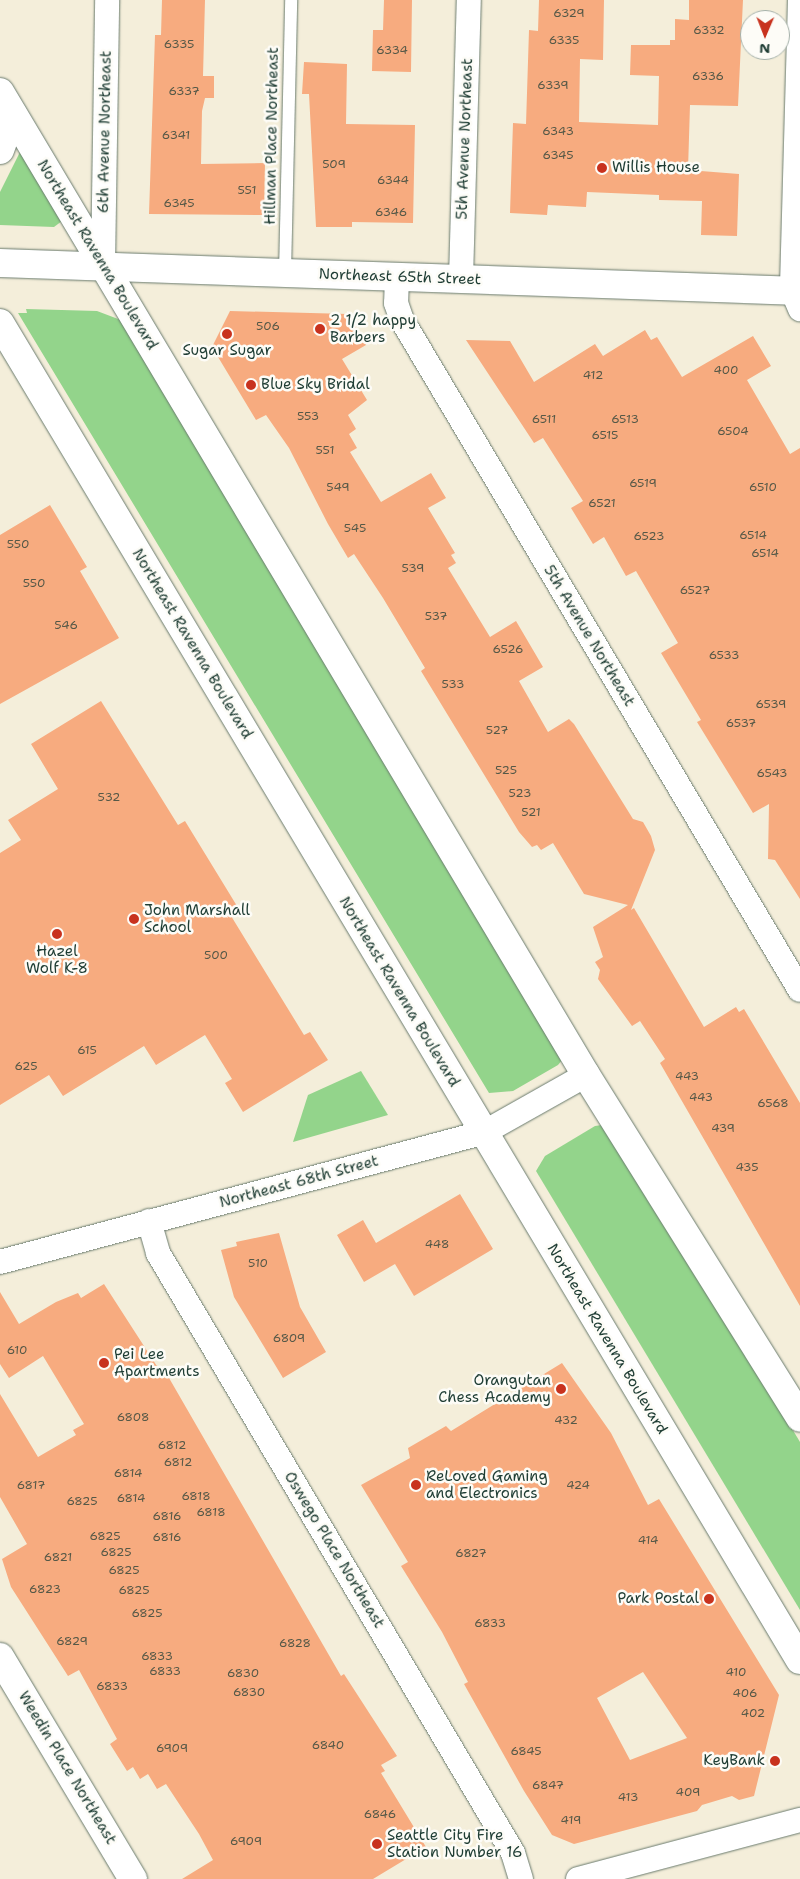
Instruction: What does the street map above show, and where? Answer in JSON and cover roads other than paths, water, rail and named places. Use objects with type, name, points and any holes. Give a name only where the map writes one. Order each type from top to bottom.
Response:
[{"type":"main road","name":"Northeast Ravenna Boulevard","points":[[6,103],[586,1075],[800,1418]]},
{"type":"main road","points":[[0,150],[6,103]]},
{"type":"main road","name":"Northeast 65th Street","points":[[0,263],[103,265],[461,279],[797,297]]},
{"type":"main road","name":"Northeast Ravenna Boulevard","points":[[0,323],[800,1660]]},
{"type":"main road","name":"Weedin Place Northeast","points":[[0,1657],[133,1879]]},
{"type":"street","name":"6th Avenue Northeast","points":[[103,265],[107,0]]},
{"type":"street","name":"5th Avenue Northeast","points":[[461,279],[469,0]]},
{"type":"street","points":[[797,297],[800,0]]},
{"type":"street","name":"5th Avenue Northeast","points":[[397,277],[396,303],[402,320],[800,990]]},
{"type":"street","name":"Northeast 68th Street","points":[[0,1262],[483,1133],[586,1075]]},
{"type":"street","name":"Oswego Place Northeast","points":[[149,1221],[158,1253],[513,1853],[521,1879]]},
{"type":"street","points":[[578,1879],[800,1820]]},
{"type":"lane","name":"Hillman Place Northeast","points":[[285,273],[291,0]]},
{"type":"place","name":"Willis House","points":[[602,168]]},
{"type":"place","name":"2 1/2 happy Barbers","points":[[320,329]]},
{"type":"place","name":"Sugar Sugar","points":[[227,334]]},
{"type":"place","name":"Blue Sky Bridal","points":[[251,385]]},
{"type":"place","name":"John Marshall School","points":[[134,919]]},
{"type":"place","name":"Hazel Wolf K-8","points":[[57,934]]},
{"type":"place","name":"Pei Lee Apartments","points":[[104,1363]]},
{"type":"place","name":"Orangutan Chess Academy","points":[[561,1389]]},
{"type":"place","name":"ReLoved Gaming and Electronics","points":[[416,1485]]},
{"type":"place","name":"Park Postal","points":[[709,1599]]},
{"type":"place","name":"KeyBank","points":[[775,1761]]},
{"type":"place","name":"Seattle City Fire Station Number 16","points":[[377,1844]]}]
